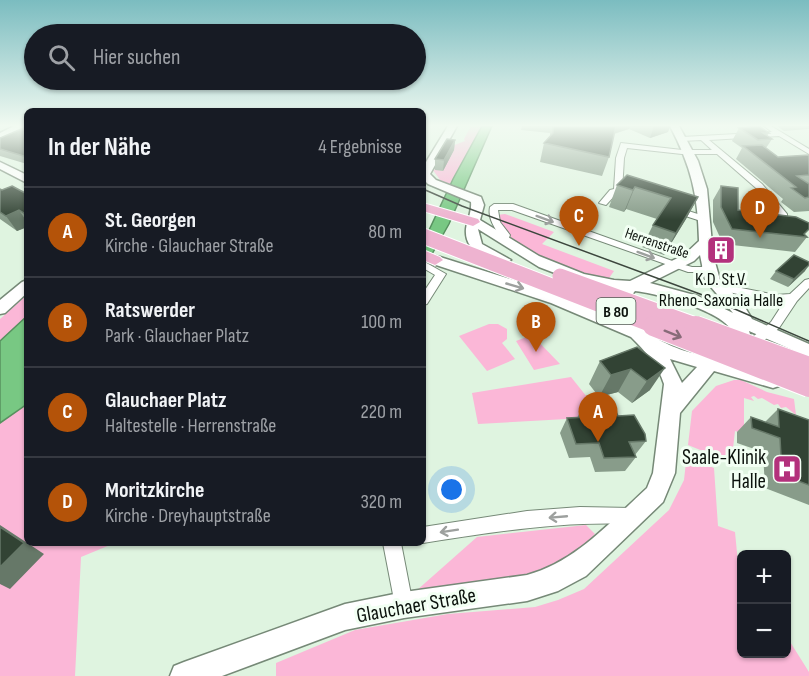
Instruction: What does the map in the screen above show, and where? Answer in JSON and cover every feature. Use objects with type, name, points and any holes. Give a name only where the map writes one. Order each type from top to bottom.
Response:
[{"type":"main road","points":[[426,208],[467,220]]},
{"type":"main road","name":"B 80","points":[[426,227],[809,367]]},
{"type":"main road","name":"B 80","points":[[426,237],[809,388]]},
{"type":"street","points":[[618,191],[620,158]]},
{"type":"street","points":[[690,158],[700,183],[705,242],[712,280],[739,309],[743,326],[742,351]]},
{"type":"street","points":[[726,158],[759,186],[784,216]]},
{"type":"street","points":[[0,165],[24,178]]},
{"type":"street","points":[[426,178],[436,184],[466,194],[479,203],[467,220],[476,248],[621,307],[624,294],[631,287],[693,255],[705,242]]},
{"type":"street","points":[[603,203],[613,192],[618,191],[632,197]]},
{"type":"street","name":"Herrenstraße","points":[[504,241],[505,235],[496,224],[493,210],[499,206],[513,207],[674,266],[698,271],[706,270],[708,265]]},
{"type":"street","points":[[662,206],[704,219]]},
{"type":"street","points":[[467,220],[494,232],[530,258],[583,278],[614,286],[661,290],[717,310],[743,326],[768,332],[809,351]]},
{"type":"street","points":[[428,262],[556,299],[678,356],[809,388]]},
{"type":"street","points":[[426,296],[441,274],[428,262]]},
{"type":"street","points":[[672,409],[678,398],[702,376],[710,363],[734,358],[768,332],[784,314],[793,298],[809,282]]},
{"type":"street","points":[[716,286],[776,299],[793,298]]},
{"type":"street","points":[[0,309],[24,288]]},
{"type":"street","name":"Glauchaer Straße","points":[[184,676],[345,617],[404,605],[527,588],[549,582],[577,567],[655,495],[664,473],[673,384],[670,373],[641,337],[621,307]]},
{"type":"street","points":[[426,535],[531,519],[598,514],[633,516]]},
{"type":"street","points":[[393,546],[404,605]]},
{"type":"shaded area","points":[[444,158],[465,158],[450,184],[441,181],[432,169],[443,171]]},
{"type":"shaded area","points":[[465,158],[478,158],[449,224],[426,265],[426,237]]},
{"type":"shaded area","points":[[505,214],[554,232],[542,244],[614,271],[607,281],[577,274],[543,259],[513,239],[497,215]]},
{"type":"shaded area","points":[[24,298],[24,319],[0,341],[0,319]]},
{"type":"shaded area","points":[[24,319],[24,406],[0,423],[0,341]]},
{"type":"shaded area","points":[[489,324],[498,324],[507,329],[507,339],[502,343],[515,359],[487,371],[459,336]]},
{"type":"shaded area","points":[[532,335],[560,364],[534,370],[516,341]]},
{"type":"shaded area","points":[[571,377],[603,417],[478,424],[472,393]]},
{"type":"shaded area","points":[[741,380],[767,392],[794,399],[796,415],[786,407],[781,408],[778,404],[774,405],[762,398],[751,397],[754,401],[744,398],[744,434],[735,431],[732,457],[720,458],[688,445],[692,411],[716,386]]},
{"type":"shaded area","points":[[24,406],[24,546],[108,546],[81,557],[75,676],[0,676],[0,423]]},
{"type":"shaded area","points":[[697,461],[714,468],[718,526],[735,532],[737,658],[791,658],[791,643],[809,672],[809,676],[276,676],[276,663],[355,630],[448,614],[535,607],[584,589],[669,510],[684,480],[686,462]]},
{"type":"shaded area","points":[[586,525],[595,534],[556,563],[534,572],[488,582],[416,591],[477,537]]},
{"type":"building","points":[[758,158],[809,158],[809,175],[797,176],[809,184],[809,197],[805,198],[791,188],[796,187]]},
{"type":"building","points":[[627,175],[698,197],[676,233],[653,225],[671,198],[635,187],[633,190],[617,185]]},
{"type":"building","points":[[12,186],[24,192],[24,213],[19,210],[6,216],[0,212],[0,189]]},
{"type":"building","points":[[721,186],[738,188],[738,210],[796,217],[809,223],[809,229],[804,234],[807,237],[732,229],[721,207]]},
{"type":"building","points":[[794,255],[809,262],[809,265],[794,279],[776,271]]},
{"type":"building","points":[[637,347],[665,368],[647,381],[631,369],[611,375],[600,361]]},
{"type":"building","points":[[612,402],[618,416],[634,415],[645,434],[646,441],[629,442],[636,457],[604,458],[599,443],[576,444],[567,418],[589,417],[584,404]]},
{"type":"building","points":[[778,409],[809,420],[809,485],[782,475],[780,438],[752,428],[751,417],[779,427]]},
{"type":"building","points":[[0,527],[24,543],[0,567]]},
{"type":"tram line","points":[[426,190],[462,206],[700,294],[809,341]]},
{"type":"place","name":"Moritzkirche","points":[[760,238]]},
{"type":"place","name":"Glauchaer Platz","points":[[579,246]]},
{"type":"place","name":"K.D. St.V. Rheno-Saxonia Halle","points":[[721,250]]},
{"type":"place","name":"Ratswerder","points":[[536,352]]},
{"type":"place","name":"St. Georgen","points":[[598,442]]},
{"type":"place","name":"Saale-Klinik Halle","points":[[787,469]]}]
